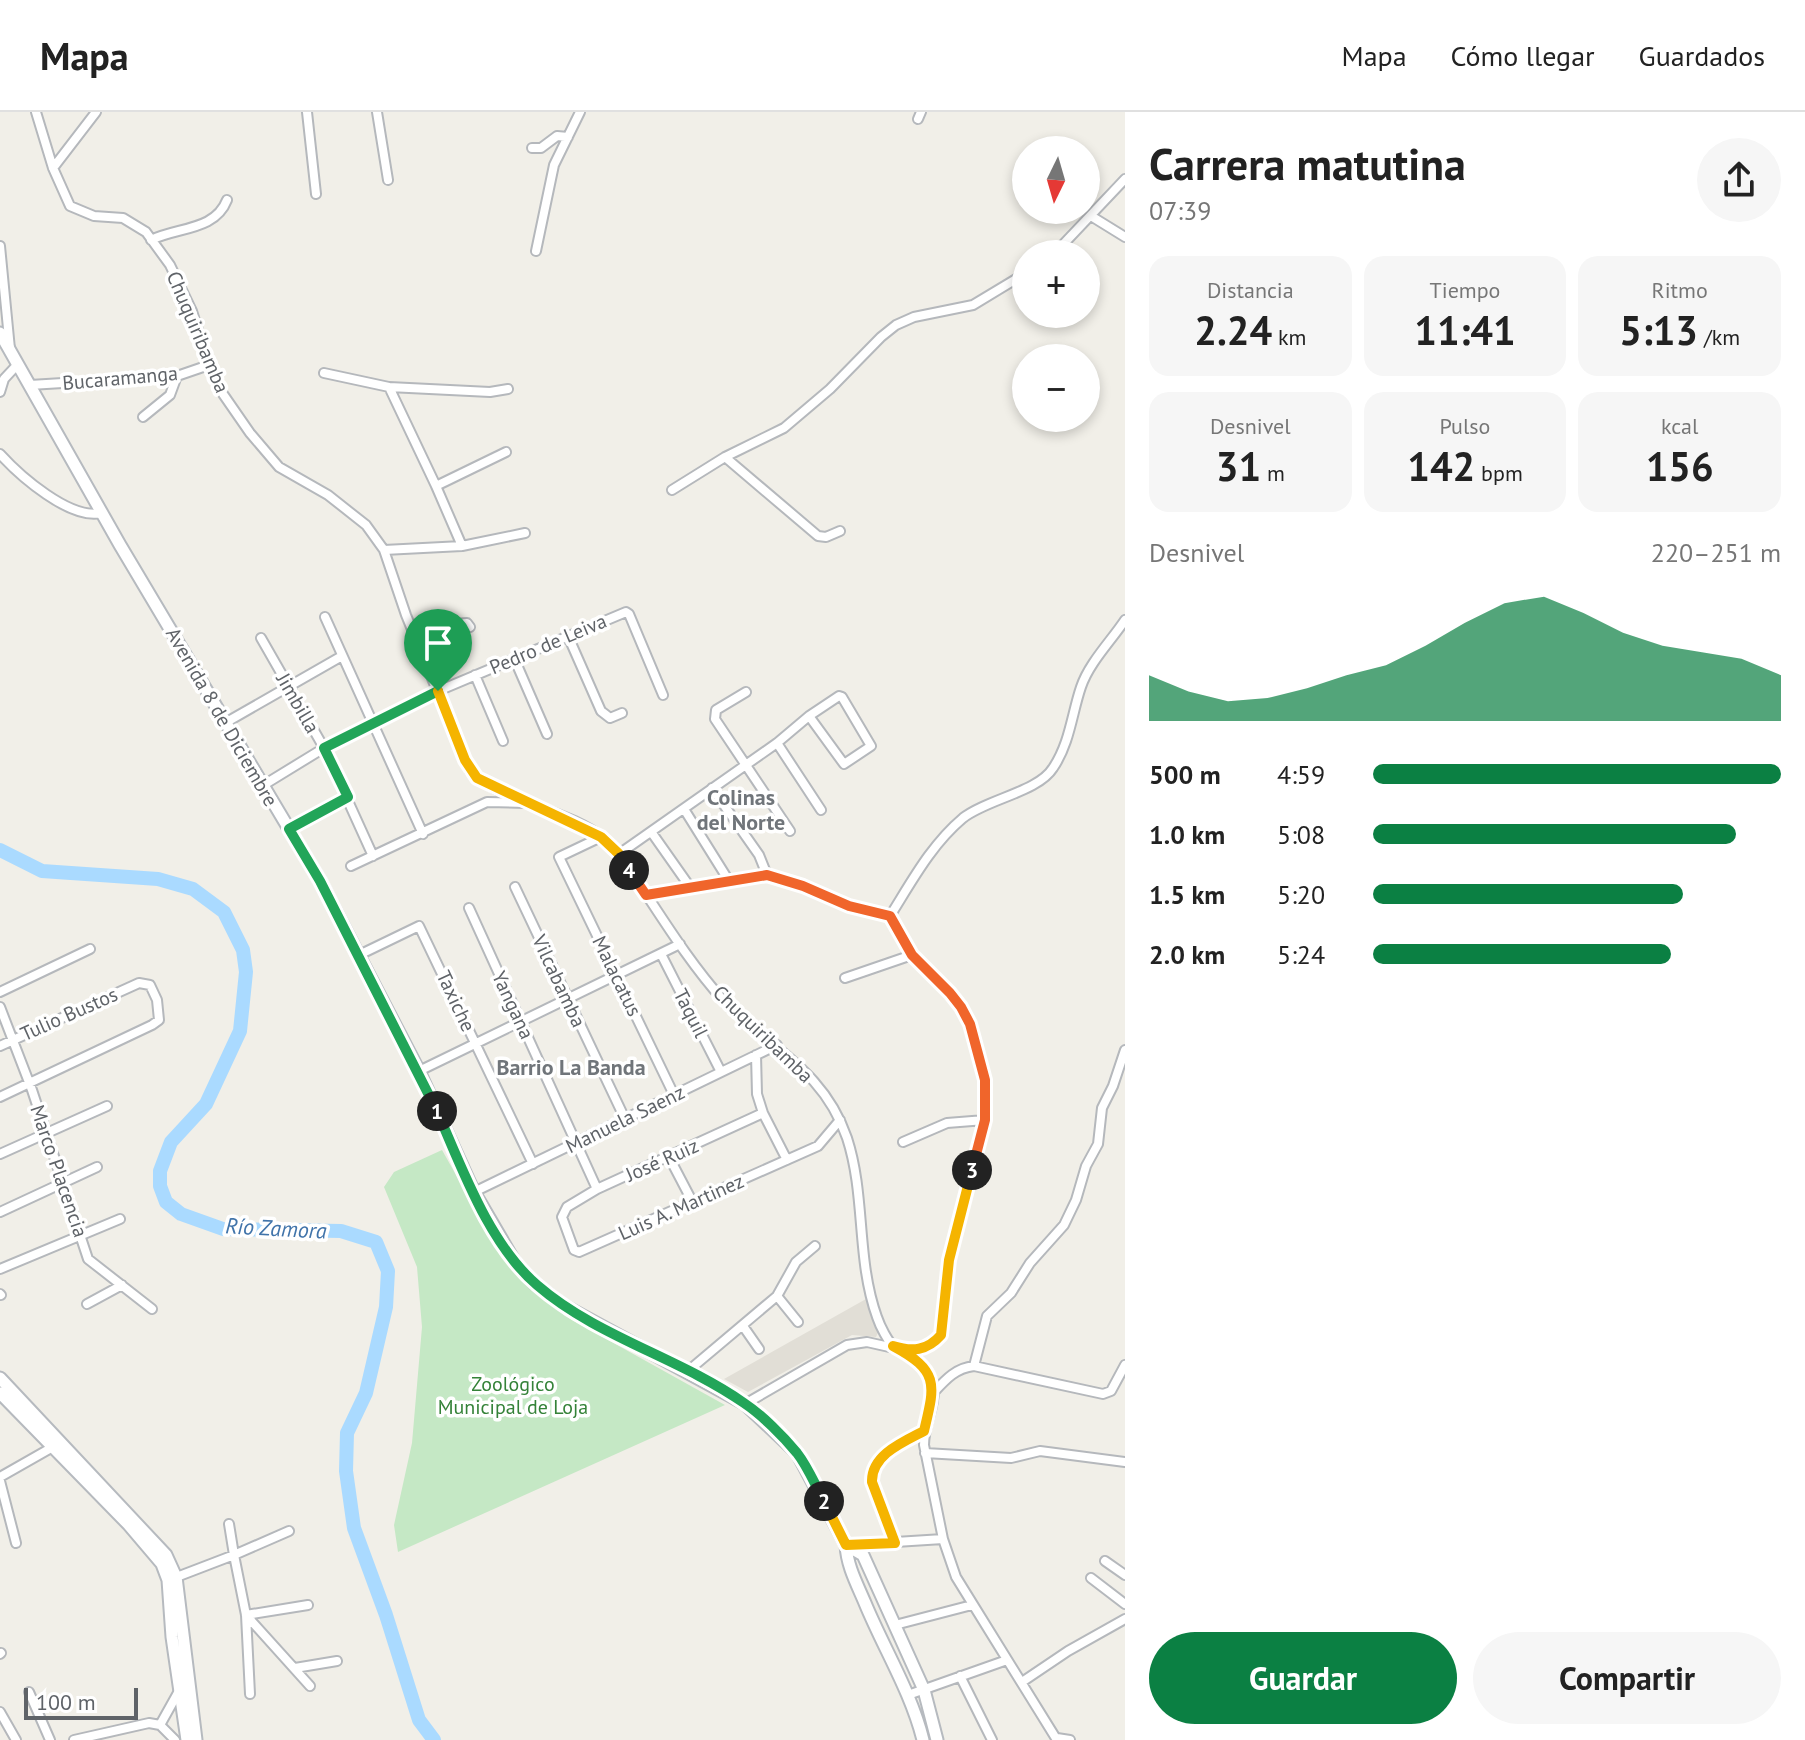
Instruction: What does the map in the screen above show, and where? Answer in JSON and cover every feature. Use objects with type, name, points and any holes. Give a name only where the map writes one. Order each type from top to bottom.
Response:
[{"type":"main road","name":"Avenida 8 de Diciembre","points":[[0,333],[101,513],[320,881],[419,1071],[474,1192],[500,1240],[516,1264],[535,1284],[563,1305],[745,1404],[797,1453],[846,1545],[847,1561],[908,1695],[923,1740]]},
{"type":"main road","points":[[0,1378],[166,1555],[196,1740]]},
{"type":"main road","points":[[0,1393],[128,1524],[172,1579]]},
{"type":"main road","name":"Avenida 8 de Diciembre","points":[[846,1545],[863,1555],[924,1690],[937,1740]]},
{"type":"main road","points":[[178,1637],[179,1691],[187,1740]]},
{"type":"street","name":"Chuquiribamba","points":[[36,112],[53,168],[70,206],[94,216],[123,218],[146,232],[170,265],[192,311],[209,365],[223,394],[250,433],[279,467],[328,495],[366,525],[384,550],[470,771],[477,778],[601,837],[619,854],[680,944],[724,1001],[777,1045],[827,1098],[840,1120],[853,1161],[861,1241],[878,1320],[893,1346],[920,1364],[934,1392]]},
{"type":"street","points":[[53,168],[96,112]]},
{"type":"street","points":[[307,112],[316,194]]},
{"type":"street","points":[[377,112],[388,180]]},
{"type":"street","points":[[536,251],[552,174],[580,112]]},
{"type":"street","points":[[532,148],[541,148],[557,136],[568,137]]},
{"type":"street","points":[[1100,206],[1125,179]]},
{"type":"street","points":[[151,240],[167,232],[193,229],[221,213],[227,200]]},
{"type":"street","points":[[1100,222],[1125,237]]},
{"type":"street","points":[[1068,240],[1083,224]]},
{"type":"street","points":[[0,246],[10,349]]},
{"type":"street","points":[[672,490],[725,457],[784,428],[830,389],[896,325],[914,317],[973,305],[1012,281]]},
{"type":"street","points":[[0,392],[4,379],[18,364]]},
{"type":"street","name":"Bucaramanga","points":[[30,385],[177,376],[209,365]]},
{"type":"street","points":[[324,373],[389,387],[490,392],[508,389]]},
{"type":"street","points":[[143,417],[170,395],[177,376]]},
{"type":"street","points":[[389,387],[462,546]]},
{"type":"street","points":[[436,486],[506,452]]},
{"type":"street","points":[[0,454],[14,470],[65,506],[83,513],[101,513]]},
{"type":"street","points":[[725,457],[818,536],[826,537],[840,531]]},
{"type":"street","points":[[384,550],[462,546],[525,533]]},
{"type":"street","name":"Pedro de Leiva","points":[[262,786],[324,748],[438,691],[626,612],[663,695]]},
{"type":"street","points":[[325,617],[423,834]]},
{"type":"street","points":[[890,916],[931,850],[964,817],[1025,789],[1052,770],[1067,738],[1086,676],[1125,620]]},
{"type":"street","points":[[415,635],[456,623],[467,623],[470,627]]},
{"type":"street","points":[[568,636],[601,711],[610,718],[622,713]]},
{"type":"street","name":"Jimbilla","points":[[261,638],[324,748],[373,856]]},
{"type":"street","points":[[225,723],[342,656]]},
{"type":"street","points":[[514,658],[547,734]]},
{"type":"street","points":[[475,675],[503,741]]},
{"type":"street","points":[[746,692],[716,710],[715,715],[790,831]]},
{"type":"street","points":[[619,854],[652,833],[777,743],[809,716],[839,696],[871,743],[870,748],[844,764],[809,716]]},
{"type":"street","points":[[777,743],[821,810]]},
{"type":"street","points":[[712,788],[759,855],[767,875]]},
{"type":"street","points":[[289,829],[348,797]]},
{"type":"street","points":[[351,866],[487,802],[498,800],[534,804]]},
{"type":"street","points":[[684,809],[729,881]]},
{"type":"street","points":[[652,833],[690,887]]},
{"type":"street","name":"Malacatus","points":[[601,837],[559,857],[674,1095]]},
{"type":"street","points":[[646,895],[767,875],[803,886],[849,906],[890,916],[912,955],[961,1007],[970,1024],[985,1080],[985,1120],[949,1260],[941,1335],[924,1349],[907,1351],[867,1342],[847,1345],[745,1404]]},
{"type":"street","name":"Vilcabamba","points":[[515,887],[625,1119]]},
{"type":"street","name":"Yangana","points":[[469,908],[597,1189]]},
{"type":"street","name":"Taxiche","points":[[359,955],[419,926],[533,1164]]},
{"type":"street","points":[[419,1071],[680,944]]},
{"type":"street","points":[[0,992],[90,949]]},
{"type":"street","name":"Taquil","points":[[661,954],[721,1072]]},
{"type":"street","points":[[845,978],[912,955]]},
{"type":"street","name":"Tulio Bustos","points":[[0,1046],[139,983],[150,985],[155,994],[159,1020],[28,1083]]},
{"type":"street","name":"Marco Placencia","points":[[0,1007],[88,1259],[152,1309]]},
{"type":"street","name":"Manuela Saenz","points":[[474,1192],[777,1045]]},
{"type":"street","points":[[974,1366],[987,1316],[1011,1293],[1030,1263],[1064,1225],[1080,1189],[1086,1166],[1098,1144],[1102,1108],[1125,1050]]},
{"type":"street","points":[[756,1055],[755,1082],[763,1113],[787,1160]]},
{"type":"street","points":[[0,1097],[28,1083]]},
{"type":"street","points":[[0,1154],[107,1106]]},
{"type":"street","name":"José Ruiz","points":[[576,1251],[562,1217],[563,1211],[597,1189],[763,1113]]},
{"type":"street","name":"Luis A. Martinez","points":[[576,1251],[818,1146],[840,1120]]},
{"type":"street","points":[[903,1142],[947,1123],[985,1120]]},
{"type":"street","points":[[669,1157],[692,1201]]},
{"type":"street","points":[[0,1212],[97,1167]]},
{"type":"street","points":[[0,1269],[120,1219]]},
{"type":"street","points":[[688,1371],[777,1296],[796,1262],[815,1246]]},
{"type":"street","points":[[87,1304],[122,1285]]},
{"type":"street","points":[[777,1296],[798,1322]]},
{"type":"street","points":[[743,1326],[759,1349]]},
{"type":"street","points":[[1070,1740],[1057,1739],[956,1577],[943,1539],[925,1453],[924,1431],[934,1392],[947,1377],[962,1367],[974,1366],[1103,1394],[1111,1391],[1125,1365]]},
{"type":"street","points":[[895,1543],[871,1472],[881,1457],[924,1431]]},
{"type":"street","points":[[16,1543],[0,1479],[51,1448]]},
{"type":"street","points":[[925,1453],[1011,1458],[1040,1451],[1125,1462]]},
{"type":"street","points":[[229,1524],[246,1615],[250,1694]]},
{"type":"street","points":[[172,1579],[289,1531]]},
{"type":"street","points":[[846,1545],[943,1539]]},
{"type":"street","points":[[1105,1561],[1125,1575]]},
{"type":"street","points":[[1091,1578],[1125,1604]]},
{"type":"street","points":[[246,1615],[308,1605]]},
{"type":"street","points":[[895,1625],[972,1605]]},
{"type":"street","points":[[246,1615],[310,1686]]},
{"type":"street","points":[[1022,1682],[1068,1651],[1125,1619]]},
{"type":"street","points":[[908,1695],[1007,1660]]},
{"type":"street","points":[[295,1668],[337,1661]]},
{"type":"street","points":[[960,1676],[992,1740]]},
{"type":"street","points":[[160,1725],[179,1691]]},
{"type":"street","points":[[29,1692],[50,1740]]},
{"type":"street","points":[[0,1712],[16,1740]]},
{"type":"street","points":[[74,1740],[149,1723],[160,1725],[175,1740]]},
{"type":"shaded area","points":[[866,1299],[877,1325],[876,1337],[852,1335],[748,1392],[724,1379]]},
{"type":"green space","name":"Zoológico Municipal de Loja","points":[[442,1150],[504,1260],[529,1286],[565,1316],[725,1405],[398,1552],[394,1525],[412,1443],[422,1327],[417,1267],[384,1187],[394,1172]]},
{"type":"waterway","name":"Río Zamora","points":[[0,850],[42,871],[158,879],[193,889],[224,912],[243,950],[246,972],[240,1031],[206,1104],[171,1142],[160,1171],[160,1186],[166,1202],[181,1214],[223,1229],[341,1231],[376,1242],[388,1271],[386,1307],[366,1393],[347,1433],[346,1471],[354,1528],[386,1615],[419,1720],[434,1740]]},
{"type":"district","name":"Colinas del Norte","points":[[741,810]]},
{"type":"district","name":"Barrio La Banda","points":[[571,1067]]},
{"type":"route","points":[[438,691],[465,760],[477,778],[601,837],[619,854],[646,895],[767,875],[803,886],[849,906],[890,916],[912,955],[961,1007],[970,1024],[985,1080],[985,1120],[949,1260],[941,1335],[924,1349],[907,1351],[893,1346],[920,1364],[934,1392],[924,1431],[881,1457],[871,1472],[895,1543],[846,1545],[797,1453],[745,1404],[688,1371],[590,1322],[535,1284],[516,1264],[500,1240],[474,1192],[419,1071],[320,881],[289,829],[348,797],[324,748],[438,691]]}]
